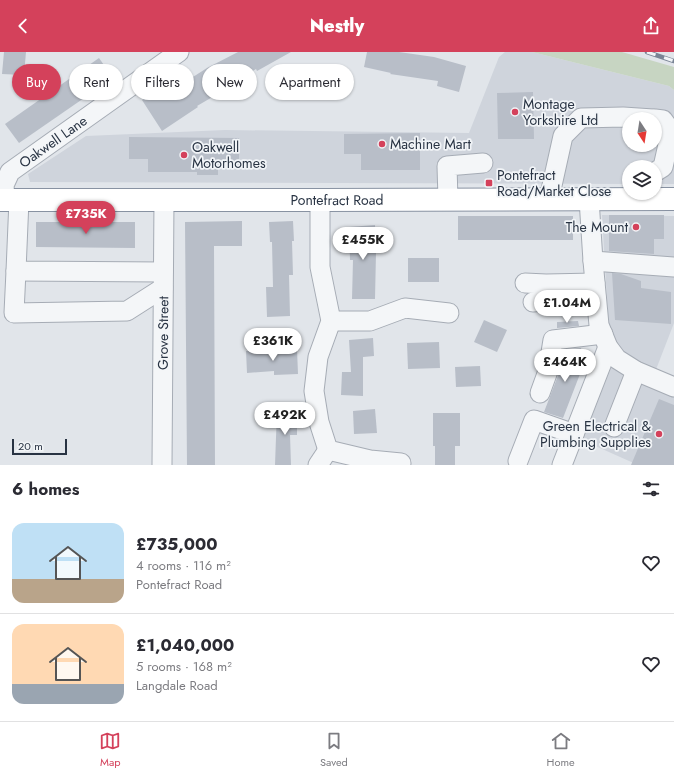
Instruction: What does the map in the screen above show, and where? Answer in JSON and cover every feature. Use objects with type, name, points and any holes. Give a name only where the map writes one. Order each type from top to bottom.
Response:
[{"type":"highway","name":"Pontefract Road","points":[[8,200],[448,200],[589,199],[622,197]]},
{"type":"highway","name":"Pontefract Road","points":[[662,198],[674,199]]},
{"type":"street","name":"Oakwell Lane","points":[[163,280],[127,311],[14,313],[16,271],[8,200],[4,185],[10,172],[179,52]]},
{"type":"street","points":[[549,199],[563,136],[581,118],[622,117]]},
{"type":"street","points":[[662,120],[671,132],[662,168]]},
{"type":"street","points":[[448,200],[447,166],[483,163]]},
{"type":"street","points":[[589,199],[595,290],[599,325],[606,341],[618,359],[636,371],[674,387]]},
{"type":"street","name":"Grove Street","points":[[162,465],[164,200]]},
{"type":"street","points":[[320,200],[320,267],[330,321],[318,357],[314,391],[323,457],[401,463]]},
{"type":"street","points":[[593,262],[674,267]]},
{"type":"street","points":[[16,271],[163,280]]},
{"type":"street","points":[[525,283],[595,290]]},
{"type":"street","points":[[533,302],[595,290]]},
{"type":"street","points":[[330,321],[370,321],[405,308],[449,313]]},
{"type":"street","points":[[540,393],[548,371],[553,340],[606,341]]},
{"type":"street","points":[[562,465],[606,341]]},
{"type":"street","points":[[614,427],[636,371]]},
{"type":"street","points":[[518,461],[534,420],[574,434]]},
{"type":"shaded area","points":[[505,52],[532,52],[669,86],[674,90],[674,184],[662,184],[662,160],[622,160],[622,184],[30,182],[28,174],[86,136],[225,130],[469,133],[499,57]]},
{"type":"shaded area","points":[[602,215],[674,216],[674,323],[650,385],[674,395],[674,465],[638,465],[582,440],[611,367]]},
{"type":"green space","points":[[532,52],[622,52],[674,67],[674,90],[669,86]]},
{"type":"building","points":[[4,52],[26,52],[25,64],[12,64],[12,74],[2,74]]},
{"type":"building","points":[[238,52],[291,52],[270,64],[265,64],[265,67],[257,71],[257,64],[215,64]]},
{"type":"building","points":[[367,52],[399,52],[434,57],[466,66],[459,92],[437,86],[438,81],[390,74],[391,73],[364,67]]},
{"type":"building","points":[[99,58],[103,64],[90,64]]},
{"type":"building","points":[[202,71],[202,100],[207,100],[162,131],[142,100],[194,100],[194,76]]},
{"type":"building","points":[[69,79],[69,100],[81,100],[19,143],[5,124],[39,100],[61,100],[61,85]]},
{"type":"building","name":"Montage Yorkshire Ltd","points":[[533,92],[534,139],[498,139],[497,93]]},
{"type":"building","name":"Machine Mart","points":[[420,133],[420,170],[361,170],[361,154],[344,154],[344,134]]},
{"type":"building","name":"Oakwell Motorhomes","points":[[129,137],[239,138],[239,166],[218,166],[218,175],[197,175],[197,172],[148,172],[148,159],[129,159]]},
{"type":"building","name":"The Mount","points":[[609,215],[664,215],[664,239],[654,239],[654,254],[609,251]]},
{"type":"building","points":[[458,216],[573,216],[573,240],[458,240]]},
{"type":"building","points":[[242,221],[242,246],[214,246],[215,465],[187,465],[185,222]]},
{"type":"building","points":[[293,221],[293,275],[289,275],[290,316],[267,317],[266,287],[273,287],[272,242],[270,242],[269,222]]},
{"type":"building","points":[[36,222],[135,222],[135,248],[36,247]]},
{"type":"building","points":[[375,225],[375,299],[352,299],[353,260],[350,260],[349,227]]},
{"type":"building","points":[[408,258],[439,258],[439,282],[408,282]]},
{"type":"building","points":[[612,273],[621,274],[641,281],[641,288],[671,292],[671,324],[615,320]]},
{"type":"building","points":[[484,320],[507,330],[497,352],[474,342]]},
{"type":"building","points":[[578,321],[579,326],[557,328],[557,322]]},
{"type":"building","points":[[373,338],[374,356],[363,357],[363,396],[341,395],[342,372],[351,372],[349,340]]},
{"type":"building","points":[[439,342],[440,368],[408,369],[407,343]]},
{"type":"building","points":[[581,348],[582,357],[580,374],[563,418],[544,412],[559,373],[563,350]]},
{"type":"building","points":[[297,349],[298,374],[274,375],[274,371],[247,373],[246,351]]},
{"type":"building","points":[[480,366],[481,386],[456,387],[455,367]]},
{"type":"building","name":"Green Electrical & Plumbing Supplies","points":[[659,399],[674,405],[674,465],[631,465]]},
{"type":"building","points":[[375,409],[377,433],[354,434],[353,411]]},
{"type":"building","points":[[277,410],[297,411],[297,435],[290,435],[291,465],[275,465]]},
{"type":"building","points":[[433,413],[460,413],[460,446],[455,446],[455,465],[435,465],[435,446],[433,446]]},
{"type":"railway","points":[[647,52],[674,61]]},
{"type":"place","name":"Montage Yorkshire Ltd","points":[[515,112]]},
{"type":"place","name":"Machine Mart","points":[[382,144]]},
{"type":"place","name":"Oakwell Motorhomes","points":[[184,155]]},
{"type":"place","name":"Pontefract Road/Market Close","points":[[489,183]]},
{"type":"place","name":"The Mount","points":[[636,227]]},
{"type":"place","name":"Green Electrical & Plumbing Supplies","points":[[659,434]]}]
